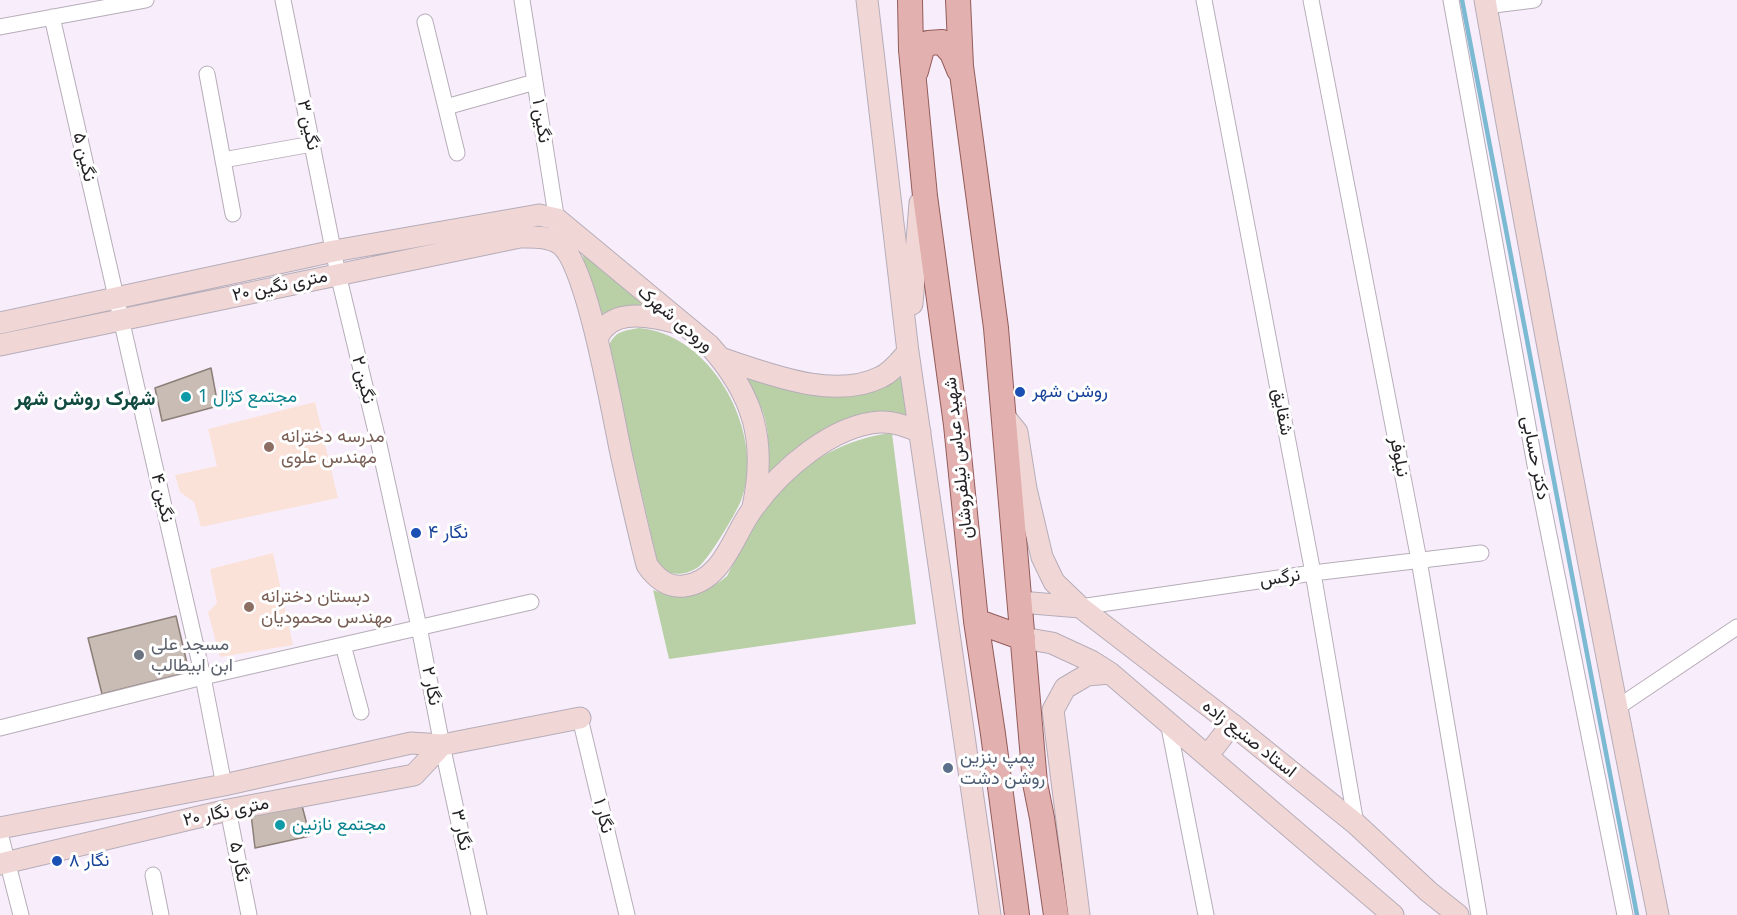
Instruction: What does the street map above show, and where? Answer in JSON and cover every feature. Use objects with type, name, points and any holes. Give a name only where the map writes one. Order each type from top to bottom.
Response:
[{"type":"main road","name":"شهید عباس نیلفروشان","points":[[910,0],[914,78],[923,168],[956,425],[976,621],[1017,915]]},
{"type":"main road","points":[[958,0],[963,81],[996,328],[1035,783],[1056,915]]},
{"type":"main road","points":[[914,78],[922,49],[928,43],[942,42],[952,53],[963,81]]},
{"type":"main road","points":[[976,621],[1020,602]]},
{"type":"main road","points":[[976,621],[1023,638]]},
{"type":"street","points":[[0,27],[146,0]]},
{"type":"street","name":"نگین ۳","points":[[283,0],[338,274]]},
{"type":"street","name":"نگین ۱","points":[[522,0],[559,243]]},
{"type":"street","points":[[867,0],[908,352],[990,915]]},
{"type":"street","name":"شقایق","points":[[1204,0],[1312,573],[1356,825]]},
{"type":"street","name":"نیلوفر","points":[[1311,0],[1419,560],[1479,915]]},
{"type":"street","name":"دکتر حسابی","points":[[1451,0],[1535,465],[1625,915]]},
{"type":"street","points":[[1485,3],[1534,0]]},
{"type":"street","name":"دکتر حسابی","points":[[1485,3],[1658,915]]},
{"type":"street","name":"نگین ۵","points":[[52,17],[121,319]]},
{"type":"street","points":[[425,22],[457,153]]},
{"type":"street","points":[[207,74],[233,214]]},
{"type":"street","points":[[446,107],[535,82]]},
{"type":"street","points":[[223,160],[312,144]]},
{"type":"street","points":[[908,352],[923,168]]},
{"type":"street","name":"۲۰ متری نگین","points":[[0,322],[334,251],[539,215],[557,219]]},
{"type":"street","name":"ورودی شهرک","points":[[557,219],[709,345],[720,358],[786,378],[835,387],[867,383],[883,376],[908,352]]},
{"type":"street","name":"۲۰ متری نگین","points":[[0,345],[520,237],[543,237],[559,243]]},
{"type":"street","points":[[559,243],[569,254],[578,275],[597,339],[647,565],[654,576],[665,584],[676,587],[692,585],[703,580],[727,554],[752,508],[791,466],[824,443],[847,431],[880,422],[907,426],[920,432]]},
{"type":"street","name":"نگین ۲","points":[[338,274],[378,440],[419,627]]},
{"type":"street","points":[[597,339],[604,327],[626,317],[645,316],[684,325]]},
{"type":"street","name":"نگین ۴","points":[[121,319],[203,677]]},
{"type":"street","points":[[720,358],[744,396],[755,424],[759,467],[752,508]]},
{"type":"street","name":"استاد صنیع زاده","points":[[1004,416],[1017,432],[1026,489],[1042,557],[1054,582],[1080,608],[1232,724],[1356,825],[1429,892],[1458,915]]},
{"type":"street","name":"نرگس","points":[[1080,608],[1312,573],[1481,553]]},
{"type":"street","points":[[0,728],[203,677],[531,602]]},
{"type":"street","points":[[1020,602],[1080,608]]},
{"type":"street","name":"نگار ۲","points":[[419,627],[442,745]]},
{"type":"street","points":[[1618,707],[1737,627]]},
{"type":"street","name":"استاد صنیع زاده","points":[[1023,638],[1052,643],[1110,673],[1389,913]]},
{"type":"street","points":[[343,645],[362,712]]},
{"type":"street","points":[[1079,915],[1053,710],[1065,688],[1078,679],[1088,675],[1110,673]]},
{"type":"street","points":[[203,677],[228,810]]},
{"type":"street","name":"۲۰ متری نگار","points":[[0,828],[224,785],[411,743],[442,745],[580,718]]},
{"type":"street","name":"نگار ۱","points":[[580,718],[627,915]]},
{"type":"street","points":[[1168,722],[1206,915]]},
{"type":"street","points":[[1208,755],[1232,724]]},
{"type":"street","name":"۲۰ متری نگار","points":[[4,863],[228,810],[414,775],[442,745]]},
{"type":"street","name":"نگار ۳","points":[[442,745],[479,915]]},
{"type":"street","points":[[1040,805],[1064,802]]},
{"type":"street","name":"نگار ۵","points":[[228,810],[249,915]]},
{"type":"street","points":[[0,833],[4,863],[21,915]]},
{"type":"street","points":[[987,894],[1011,872]]},
{"type":"street","points":[[153,875],[161,915]]},
{"type":"street","points":[[1426,915],[1429,892]]},
{"type":"shaded area","name":"مدرسه دخترانه مهندس علوی","points":[[315,402],[338,498],[201,527],[194,502],[180,492],[175,475],[217,466],[208,429]]},
{"type":"shaded area","name":"دبستان دخترانه مهندس محمودیان","points":[[273,553],[293,645],[220,657],[208,612],[217,603],[210,569]]},
{"type":"green space","points":[[581,249],[653,311],[599,323]]},
{"type":"green space","points":[[639,328],[663,334],[685,345],[704,361],[720,381],[733,403],[747,452],[747,480],[737,509],[708,557],[697,568],[683,573],[659,569],[608,348],[616,335]]},
{"type":"green space","points":[[904,371],[912,418],[821,433],[803,443],[787,456],[766,480],[768,432],[764,414],[739,373],[770,384]]},
{"type":"green space","points":[[892,433],[916,624],[669,659],[653,590],[672,595],[692,594],[719,582],[727,576],[766,506],[797,473],[843,446]]},
{"type":"building","name":"مجتمع کژال 1","points":[[211,368],[218,406],[162,421],[155,388]]},
{"type":"building","name":"مسجد علی ابن ابیطالب","points":[[176,616],[189,672],[102,694],[88,638]]},
{"type":"building","name":"مجتمع نازنین","points":[[301,802],[310,836],[255,848],[251,814]]},
{"type":"waterway","points":[[1462,0],[1637,915]]},
{"type":"place","name":"روشن شهر","points":[[1020,392]]},
{"type":"place","name":"مجتمع کژال 1","points":[[186,397]]},
{"type":"place","name":"مدرسه دخترانه مهندس علوی","points":[[269,447]]},
{"type":"place","name":"نگار ۴","points":[[416,533]]},
{"type":"place","name":"دبستان دخترانه مهندس محمودیان","points":[[249,607]]},
{"type":"place","name":"مسجد علی ابن ابیطالب","points":[[139,655]]},
{"type":"place","name":"پمپ بنزین روشن دشت","points":[[948,768]]},
{"type":"place","name":"مجتمع نازنین","points":[[280,825]]},
{"type":"place","name":"نگار ۸","points":[[57,861]]},
{"type":"district","name":"شهرک روشن شهر","points":[[85,399]]}]
